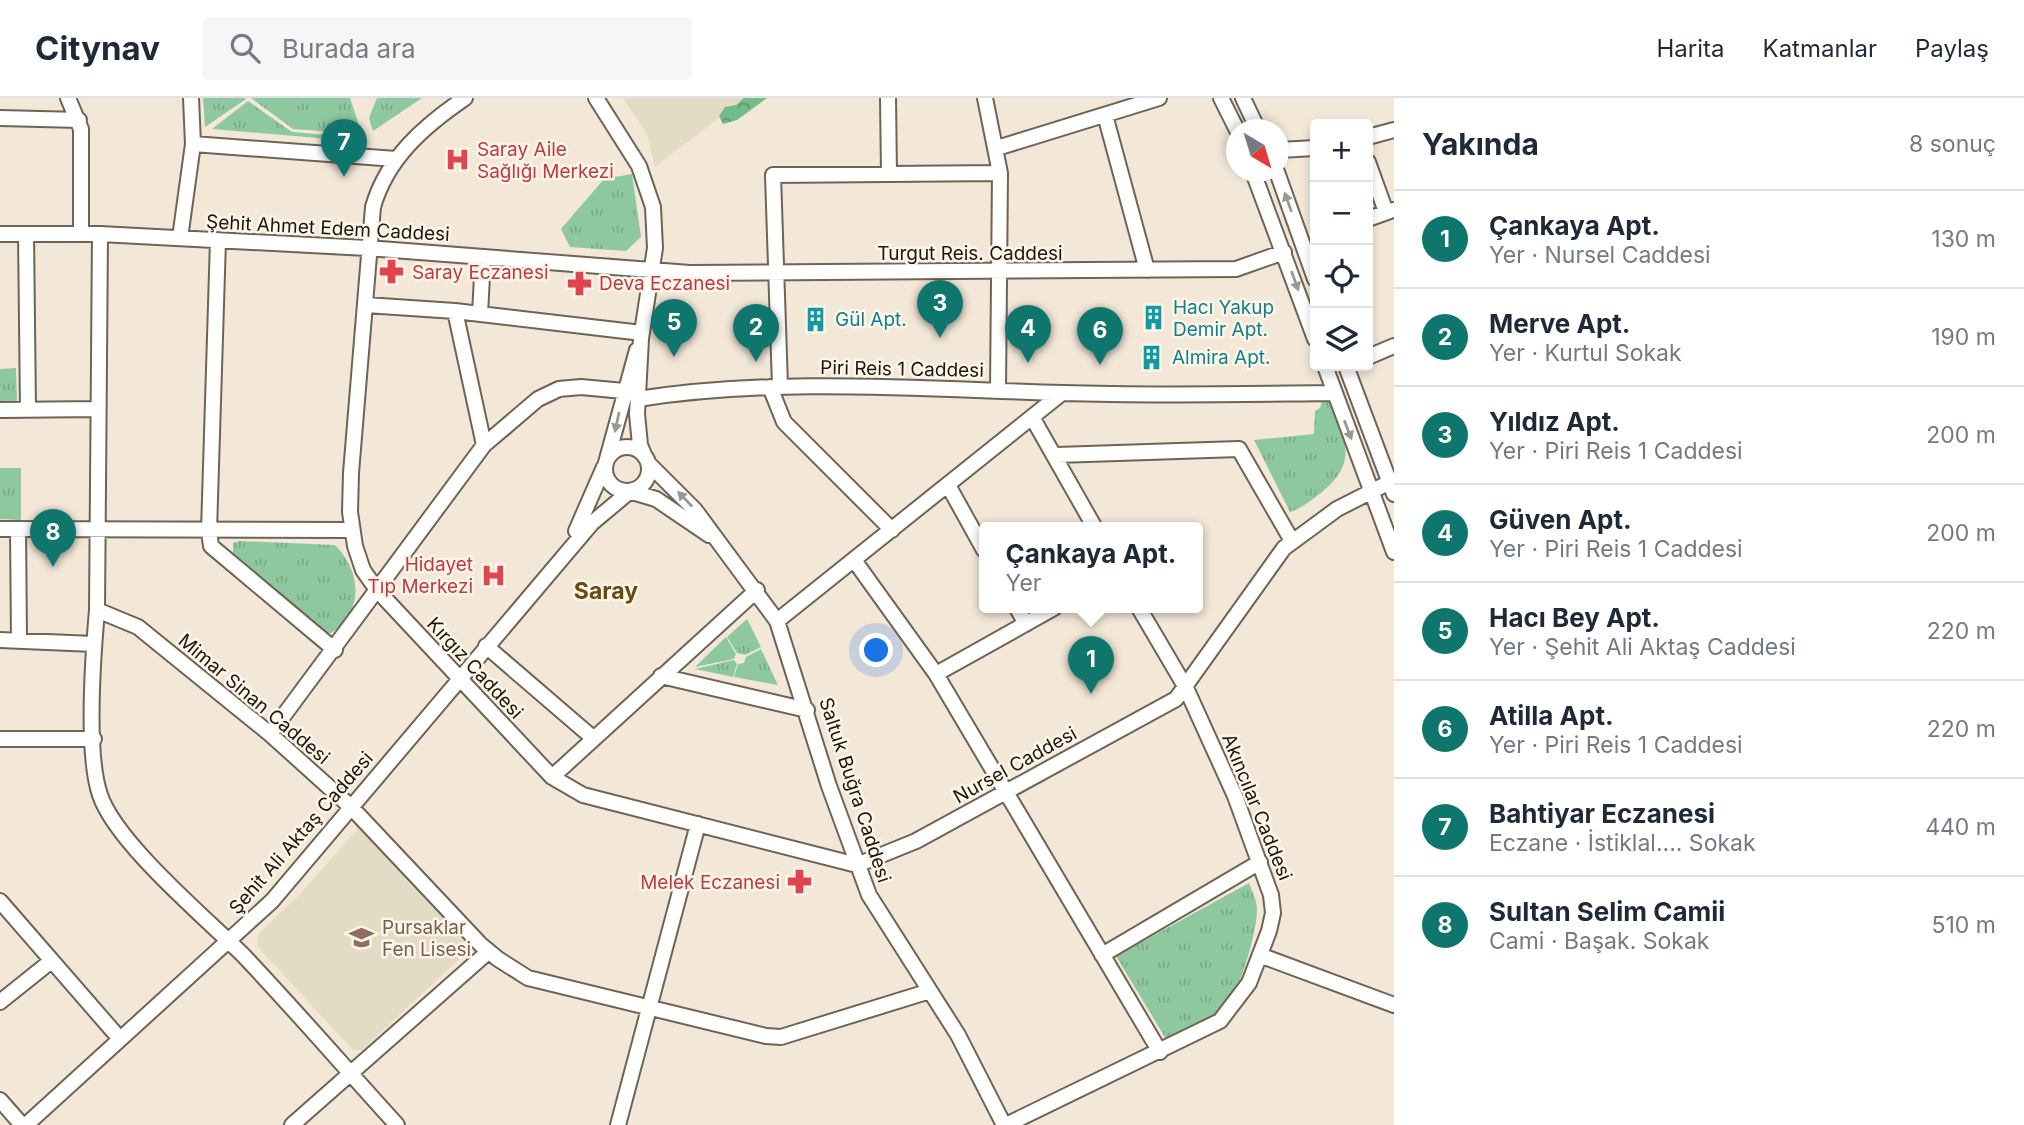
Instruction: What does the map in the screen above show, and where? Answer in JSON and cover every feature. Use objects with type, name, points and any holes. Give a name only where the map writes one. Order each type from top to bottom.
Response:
[{"type":"street","points":[[68,98],[79,120],[81,234]]},
{"type":"street","points":[[180,238],[193,144],[191,98]]},
{"type":"street","points":[[439,98],[447,112]]},
{"type":"street","name":"Kırgız Caddesi","points":[[466,98],[415,138],[396,159],[377,194],[368,248],[366,305],[351,473],[352,530],[357,556],[377,590],[552,777],[583,795],[856,865]]},
{"type":"street","name":"Şehit Ali Aktaş Caddesi","points":[[24,1125],[230,943],[272,901],[592,523],[644,484],[647,460],[638,435],[638,400],[642,336],[653,271],[654,225],[649,190],[639,166],[596,98]]},
{"type":"street","points":[[888,98],[889,174]]},
{"type":"street","points":[[985,98],[1000,173],[998,390]]},
{"type":"street","points":[[997,148],[1159,98]]},
{"type":"street","points":[[1221,98],[1232,119]]},
{"type":"street","points":[[1242,98],[1252,119]]},
{"type":"street","points":[[1105,115],[1147,270]]},
{"type":"street","points":[[0,118],[79,120]]},
{"type":"street","points":[[1373,136],[1394,130]]},
{"type":"street","points":[[193,144],[396,159]]},
{"type":"street","points":[[1289,149],[1310,148]]},
{"type":"street","points":[[892,530],[784,422],[775,386],[773,175],[1000,173]]},
{"type":"street","points":[[1373,173],[1390,211],[1373,217]]},
{"type":"street","points":[[1257,182],[1310,326]]},
{"type":"street","points":[[1282,182],[1310,244]]},
{"type":"street","name":"Şehit Ahmet Edem Caddesi","points":[[0,234],[100,234],[368,248],[653,271]]},
{"type":"street","points":[[26,234],[28,410]]},
{"type":"street","points":[[100,234],[93,768],[101,797],[118,826],[158,871],[230,943],[397,1125]]},
{"type":"street","points":[[218,240],[209,531],[211,546],[335,650]]},
{"type":"street","name":"Turgut Reis. Caddesi","points":[[653,271],[1001,272],[1236,269],[1284,252]]},
{"type":"street","points":[[480,314],[483,257]]},
{"type":"street","points":[[366,305],[454,311],[642,336]]},
{"type":"street","points":[[454,311],[484,445]]},
{"type":"street","name":"Şehit Ali Aktaş Caddesi","points":[[550,571],[581,523],[606,462],[624,391],[642,336]]},
{"type":"street","points":[[1373,355],[1394,346]]},
{"type":"street","points":[[1327,371],[1334,393],[1386,486]]},
{"type":"street","points":[[1348,371],[1386,486],[1394,552]]},
{"type":"street","name":"Piri Reis 1 Caddesi","points":[[638,400],[775,386],[1062,393],[1334,393]]},
{"type":"street","points":[[270,734],[335,650],[484,445],[538,399],[559,389],[581,387],[624,391]]},
{"type":"street","points":[[777,621],[1062,393]]},
{"type":"street","points":[[0,410],[97,409]]},
{"type":"street","points":[[1032,417],[1092,522]]},
{"type":"street","points":[[630,492],[617,490],[608,482],[606,462],[615,450],[626,447],[634,448],[647,460]]},
{"type":"street","points":[[1056,455],[1239,449],[1292,541]]},
{"type":"street","name":"Saltuk Buğra Caddesi","points":[[647,460],[695,510],[757,590],[777,621],[856,865],[882,919],[958,1035],[1005,1125]]},
{"type":"street","points":[[948,485],[979,541]]},
{"type":"street","points":[[1186,688],[1292,541],[1337,509],[1386,486]]},
{"type":"street","name":"Saltuk Buğra Caddesi","points":[[630,492],[656,499],[716,540]]},
{"type":"street","points":[[0,529],[352,530]]},
{"type":"street","points":[[18,529],[19,639]]},
{"type":"street","points":[[854,559],[936,674],[1004,793],[1160,1052]]},
{"type":"street","points":[[552,777],[757,590]]},
{"type":"street","name":"Mimar Sinan Caddesi","points":[[97,610],[138,627],[270,734],[351,807],[488,952],[528,978],[765,1037],[781,1037],[930,991]]},
{"type":"street","points":[[1020,613],[1026,624]]},
{"type":"street","points":[[936,674],[1046,613]]},
{"type":"street","name":"Akıncılar Caddesi","points":[[1005,1125],[1220,1021],[1250,983],[1262,956],[1273,913],[1271,895],[1260,862],[1235,796],[1186,688],[1142,613]]},
{"type":"street","points":[[0,640],[94,644]]},
{"type":"street","points":[[486,646],[593,738]]},
{"type":"street","points":[[661,676],[807,710]]},
{"type":"street","name":"Nursel Caddesi","points":[[856,865],[916,841],[1176,699],[1186,688]]},
{"type":"street","points":[[0,739],[94,739]]},
{"type":"street","points":[[618,1125],[698,824]]},
{"type":"street","points":[[1102,955],[1260,862]]},
{"type":"street","points":[[0,901],[50,962],[120,1039]]},
{"type":"street","points":[[292,1125],[488,952]]},
{"type":"street","points":[[1262,956],[1394,1005]]},
{"type":"street","points":[[0,1002],[50,962]]},
{"type":"street","points":[[0,1100],[24,1125]]},
{"type":"shaded area","points":[[623,98],[745,98],[655,167],[647,134]]},
{"type":"shaded area","name":"Pursaklar Fen Lisesi","points":[[360,826],[469,941],[469,950],[362,1050],[353,1050],[257,946],[258,934],[300,894]]},
{"type":"green space","points":[[203,98],[244,98],[246,99],[205,127]]},
{"type":"green space","points":[[251,98],[350,98],[362,134],[293,129]]},
{"type":"green space","points":[[377,98],[422,98],[373,131],[369,118]]},
{"type":"green space","points":[[744,98],[767,98],[737,120],[723,124],[719,116],[725,107],[736,105]]},
{"type":"green space","points":[[248,101],[292,132],[363,138],[364,142],[212,129]]},
{"type":"green space","points":[[632,174],[641,237],[626,251],[570,247],[561,229],[604,179]]},
{"type":"green space","points":[[16,368],[17,402],[0,403],[0,369]]},
{"type":"green space","points":[[1323,398],[1330,399],[1340,426],[1346,449],[1345,460],[1334,481],[1311,501],[1290,512],[1254,440],[1314,434],[1315,411],[1320,408]]},
{"type":"green space","points":[[0,468],[21,468],[21,520],[0,519]]},
{"type":"green space","points":[[240,541],[335,545],[344,555],[354,578],[356,590],[350,614],[331,633],[323,632],[233,555],[233,543]]},
{"type":"green space","points":[[747,619],[761,647],[745,655],[737,653],[727,637]]},
{"type":"green space","points":[[726,637],[736,654],[734,659],[695,667]]},
{"type":"green space","points":[[761,649],[778,685],[734,677],[738,664],[744,663],[746,657]]},
{"type":"green space","points":[[734,660],[737,664],[733,677],[695,669]]},
{"type":"green space","points":[[1249,883],[1256,903],[1256,919],[1247,958],[1233,996],[1215,1016],[1166,1039],[1116,956]]},
{"type":"place","name":"Saray Aile Sağlığı Merkezi","points":[[457,160]]},
{"type":"place","name":"Bahtiyar Eczanesi","points":[[344,177]]},
{"type":"place","name":"Saray Eczanesi","points":[[392,272]]},
{"type":"place","name":"Deva Eczanesi","points":[[579,283]]},
{"type":"place","name":"Hacı Yakup Demir Apt.","points":[[1153,318]]},
{"type":"place","name":"Gül Apt.","points":[[815,319]]},
{"type":"place","name":"Yıldız Apt.","points":[[940,338]]},
{"type":"place","name":"Hacı Bey Apt.","points":[[674,357]]},
{"type":"place","name":"Almira Apt.","points":[[1152,357]]},
{"type":"place","name":"Merve Apt.","points":[[756,362]]},
{"type":"place","name":"Güven Apt.","points":[[1028,363]]},
{"type":"place","name":"Atilla Apt.","points":[[1100,365]]},
{"type":"place","name":"Sultan Selim Camii","points":[[53,567]]},
{"type":"place","name":"Hidayet Tıp Merkezi","points":[[493,575]]},
{"type":"place","name":"Çankaya Apt.","points":[[1091,694]]},
{"type":"place","name":"Melek Eczanesi","points":[[800,882]]},
{"type":"place","name":"Pursaklar Fen Lisesi","points":[[362,938]]},
{"type":"district","name":"Saray","points":[[606,591]]}]
